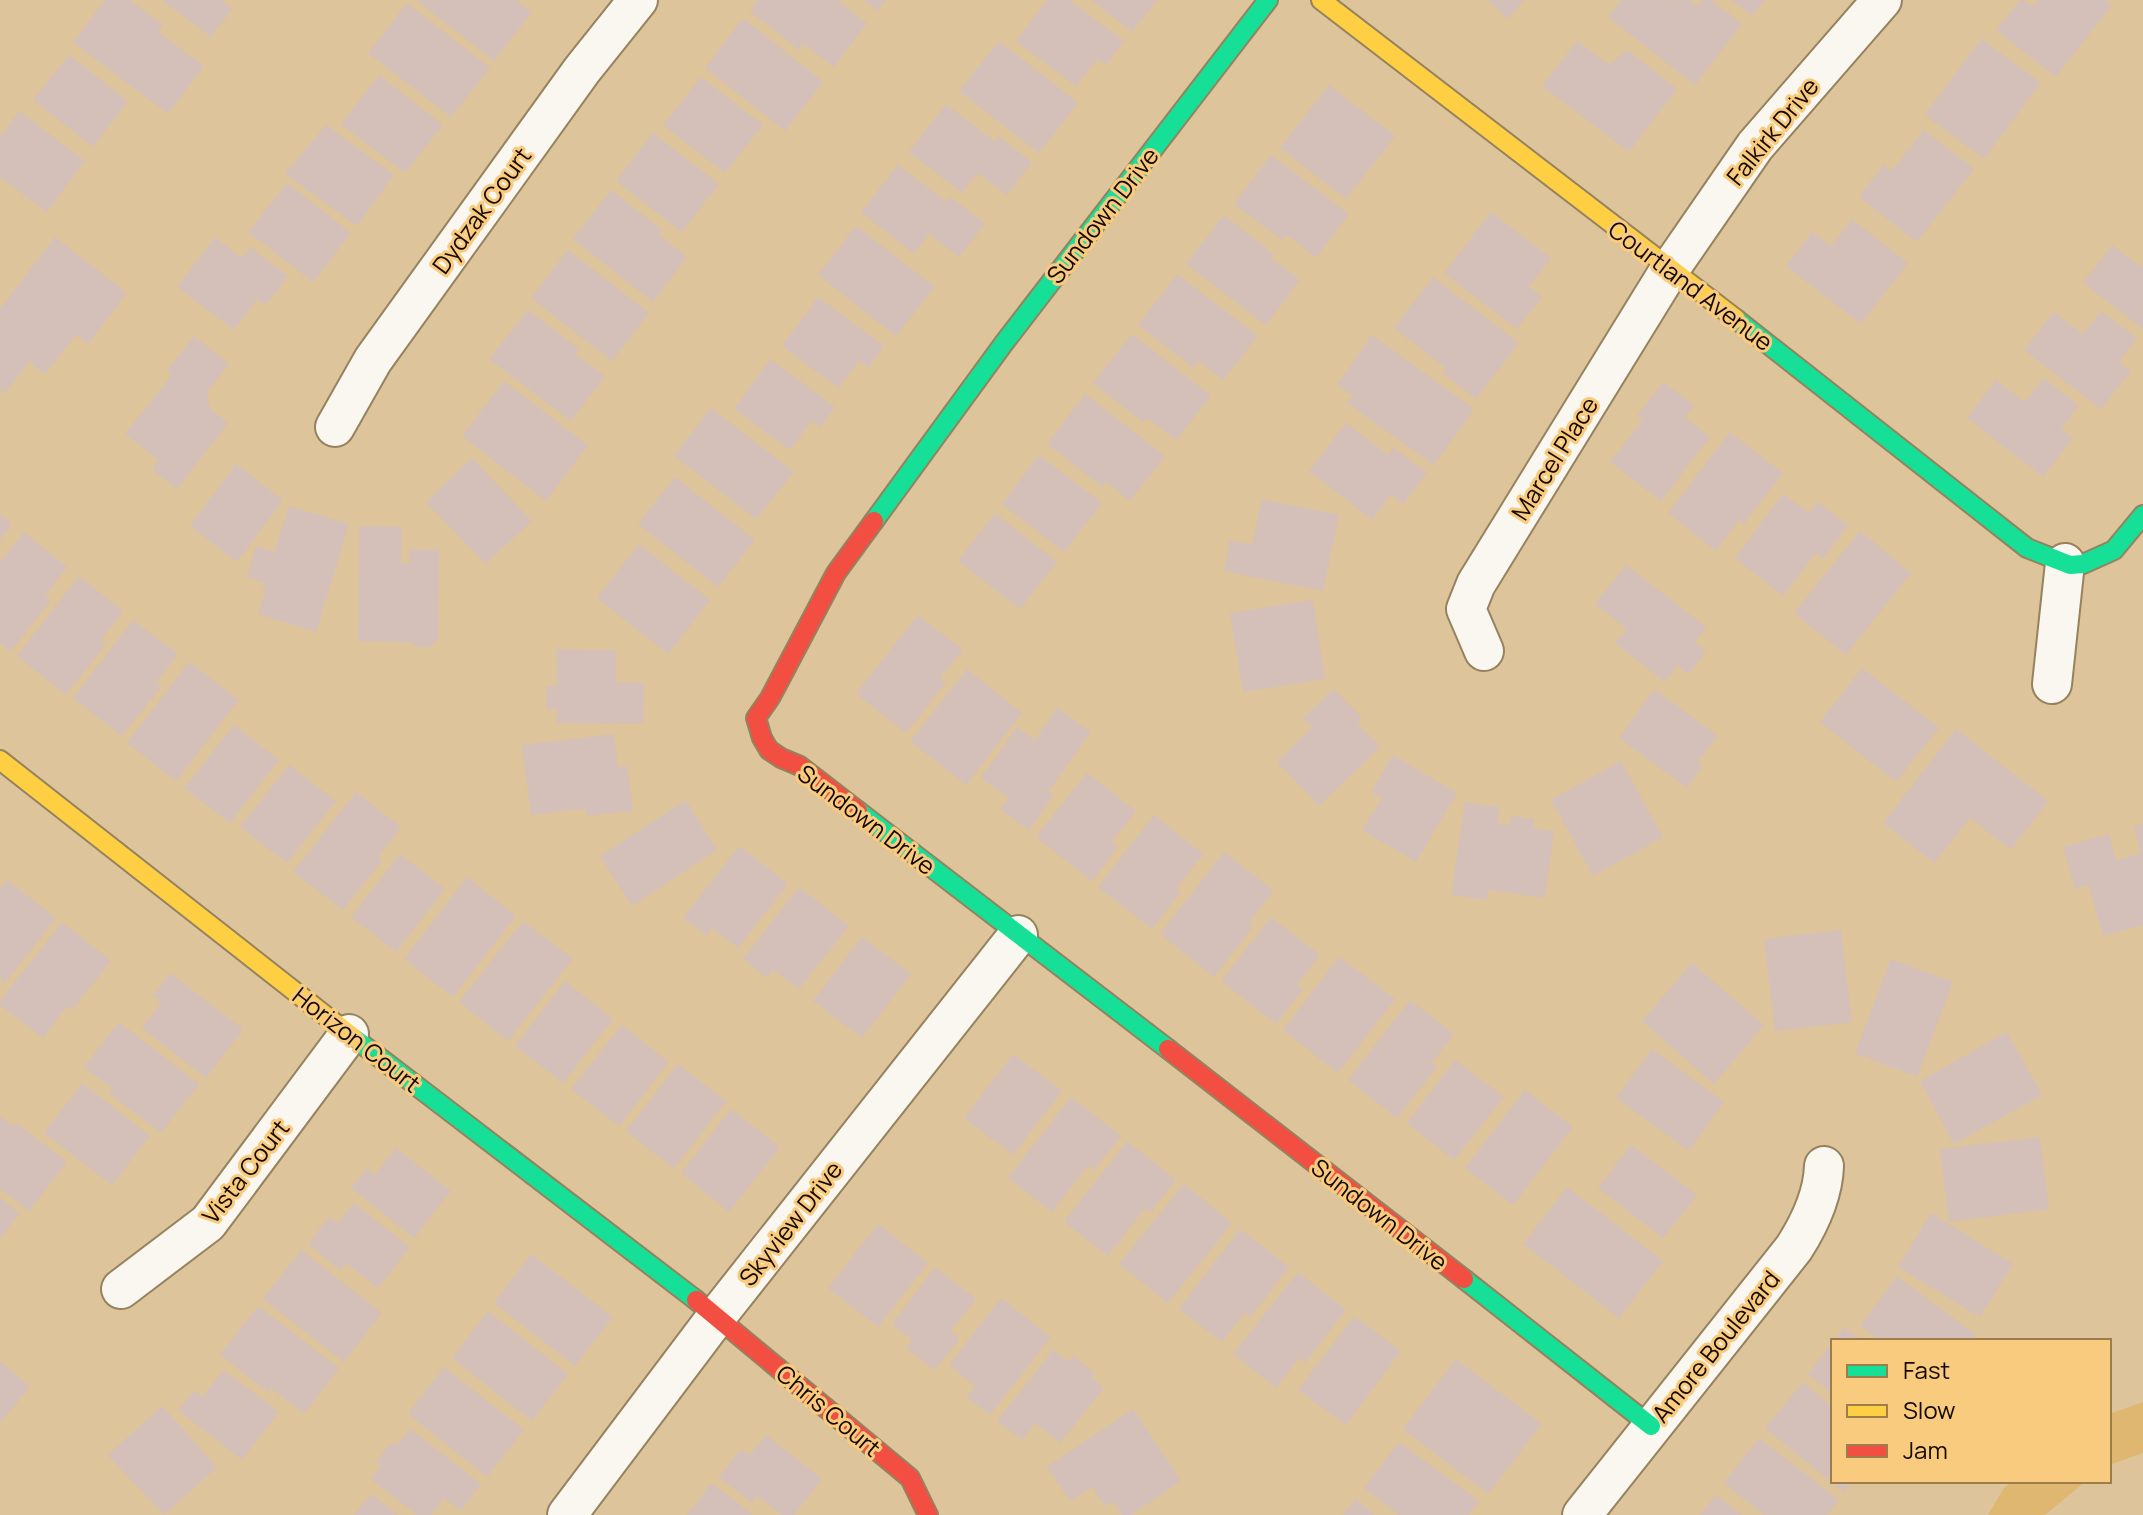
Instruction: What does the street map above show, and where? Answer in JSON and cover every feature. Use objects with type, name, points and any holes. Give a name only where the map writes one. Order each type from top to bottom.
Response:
[{"type":"street","name":"Dydzak Court","points":[[335,427],[373,360],[582,70],[638,0]]},
{"type":"street","name":"Sundown Drive","points":[[1268,0],[1004,343],[836,573],[770,698],[756,718],[761,738],[773,755],[800,766],[1266,1123],[1651,1426]]},
{"type":"street","name":"Courtland Avenue","points":[[1321,0],[1835,395],[2027,548],[2065,563]]},
{"type":"street","name":"Falkirk Drive","points":[[1670,269],[1755,146],[1882,0]]},
{"type":"street","name":"Marcel Place","points":[[1484,651],[1466,609],[1476,584],[1670,269]]},
{"type":"street","points":[[2052,684],[2065,563],[2083,564],[2114,550],[2143,515]]},
{"type":"street","name":"Horizon Court","points":[[0,760],[349,1034],[717,1316]]},
{"type":"street","name":"Skyview Drive","points":[[567,1515],[717,1316],[1018,935]]},
{"type":"street","name":"Vista Court","points":[[121,1289],[208,1223],[349,1034]]},
{"type":"street","name":"Amore Boulevard","points":[[1582,1515],[1794,1248],[1807,1228],[1824,1185],[1824,1166]]},
{"type":"street","name":"Chris Court","points":[[717,1316],[910,1478],[928,1515]]},
{"type":"shaded area","points":[[2143,1402],[2143,1453],[2111,1464],[2111,1413]]},
{"type":"shaded area","points":[[2010,1483],[2084,1483],[2045,1515],[1988,1515]]},
{"type":"building","points":[[105,0],[130,0],[163,25],[158,32],[204,66],[168,114],[73,42]]},
{"type":"building","points":[[162,0],[221,0],[232,9],[211,37]]},
{"type":"building","points":[[416,0],[516,0],[532,12],[494,61]]},
{"type":"building","points":[[758,0],[837,0],[867,23],[834,67],[804,44],[799,50],[750,11]]},
{"type":"building","points":[[864,0],[886,0],[878,11]]},
{"type":"building","points":[[1047,0],[1069,0],[1124,41],[1106,66],[1097,59],[1076,86],[1016,41]]},
{"type":"building","points":[[1091,0],[1157,0],[1132,32]]},
{"type":"building","points":[[1487,0],[1524,0],[1508,19]]},
{"type":"building","points":[[1621,0],[1690,0],[1697,6],[1701,0],[1711,0],[1742,24],[1695,85],[1608,17]]},
{"type":"building","points":[[1731,0],[1765,0],[1752,16]]},
{"type":"building","points":[[2020,0],[2030,5],[2038,0],[2106,0],[2112,5],[2056,77],[1996,30]]},
{"type":"building","points":[[407,3],[490,68],[451,117],[368,53]]},
{"type":"building","points":[[743,18],[823,82],[785,131],[705,68]]},
{"type":"building","points":[[1981,39],[2041,83],[1984,159],[1926,113]]},
{"type":"building","points":[[999,41],[1078,103],[1039,153],[959,91]]},
{"type":"building","points":[[1577,41],[1610,65],[1627,50],[1677,89],[1629,152],[1542,86]]},
{"type":"building","points":[[69,55],[128,101],[93,147],[33,100]]},
{"type":"building","points":[[379,75],[443,125],[405,173],[341,124]]},
{"type":"building","points":[[701,77],[763,125],[725,173],[663,125]]},
{"type":"building","points":[[1329,85],[1395,136],[1346,199],[1280,148]]},
{"type":"building","points":[[946,104],[994,141],[998,136],[1032,162],[1007,195],[978,173],[962,193],[909,152]]},
{"type":"building","points":[[19,111],[85,161],[47,212],[0,177],[0,137]]},
{"type":"building","points":[[326,125],[394,175],[357,226],[285,174]]},
{"type":"building","points":[[1924,130],[1974,169],[1917,242],[1859,197],[1884,165],[1890,170],[1895,167]]},
{"type":"building","points":[[653,133],[719,184],[682,232],[616,181]]},
{"type":"building","points":[[1271,155],[1349,214],[1316,258],[1287,235],[1282,240],[1234,204]]},
{"type":"building","points":[[898,165],[947,202],[951,197],[985,224],[959,257],[929,234],[914,254],[861,212]]},
{"type":"building","points":[[287,183],[351,233],[313,282],[248,232]]},
{"type":"building","points":[[611,190],[662,230],[659,235],[687,257],[653,302],[573,239]]},
{"type":"building","points":[[1491,212],[1551,258],[1529,287],[1542,297],[1517,329],[1444,273]]},
{"type":"building","points":[[1224,215],[1274,254],[1271,258],[1300,280],[1266,325],[1186,264]]},
{"type":"building","points":[[1852,219],[1908,263],[1861,324],[1786,266],[1812,232],[1831,246]]},
{"type":"building","points":[[856,226],[935,287],[896,336],[818,275]]},
{"type":"building","points":[[55,237],[127,293],[88,344],[76,335],[45,374],[29,362],[4,394],[0,390],[0,309]]},
{"type":"building","points":[[215,237],[242,258],[250,247],[288,276],[266,305],[257,299],[234,330],[177,287]]},
{"type":"building","points":[[2112,245],[2141,267],[2143,265],[2143,329],[2083,283]]},
{"type":"building","points":[[568,250],[649,313],[612,361],[531,298]]},
{"type":"building","points":[[1177,274],[1258,336],[1223,380],[1199,361],[1194,368],[1138,325]]},
{"type":"building","points":[[1433,277],[1519,343],[1476,399],[1442,373],[1446,368],[1394,328]]},
{"type":"building","points":[[818,297],[884,346],[868,368],[859,361],[838,388],[782,346]]},
{"type":"building","points":[[528,310],[579,349],[575,354],[605,376],[571,421],[489,359]]},
{"type":"building","points":[[2101,311],[2137,338],[2119,362],[2131,371],[2101,409],[2024,350],[2054,312],[2083,334]]},
{"type":"building","points":[[1132,334],[1211,396],[1176,440],[1147,418],[1143,422],[1093,383]]},
{"type":"building","points":[[1372,335],[1474,409],[1434,465],[1347,403],[1353,396],[1337,385]]},
{"type":"building","points":[[194,336],[229,364],[207,392],[210,409],[228,423],[177,489],[152,469],[159,460],[125,434],[172,375],[167,371]]},
{"type":"building","points":[[770,359],[835,407],[820,428],[811,421],[790,450],[734,409]]},
{"type":"building","points":[[2043,378],[2079,405],[2061,429],[2073,438],[2043,477],[1967,418],[1996,380],[2025,402]]},
{"type":"building","points":[[504,381],[588,445],[546,501],[462,436]]},
{"type":"building","points":[[1663,382],[1694,405],[1685,417],[1710,437],[1661,501],[1610,462],[1643,420],[1637,416]]},
{"type":"building","points":[[1085,394],[1165,456],[1130,501],[1106,482],[1103,487],[1047,444]]},
{"type":"building","points":[[711,408],[794,472],[756,519],[674,456]]},
{"type":"building","points":[[1346,423],[1388,455],[1393,447],[1427,473],[1403,504],[1391,495],[1372,520],[1309,471]]},
{"type":"building","points":[[1730,432],[1783,473],[1744,524],[1739,520],[1716,551],[1668,513]]},
{"type":"building","points":[[1039,455],[1102,503],[1064,552],[1002,504]]},
{"type":"building","points":[[472,458],[532,521],[485,564],[426,502]]},
{"type":"building","points":[[236,464],[283,500],[237,562],[190,526]]},
{"type":"building","points":[[675,477],[755,540],[718,587],[638,524]]},
{"type":"building","points":[[1783,494],[1809,513],[1818,502],[1848,525],[1823,559],[1816,553],[1783,596],[1735,558]]},
{"type":"building","points":[[1262,499],[1339,515],[1323,591],[1224,571],[1230,540],[1252,545]]},
{"type":"building","points":[[289,506],[349,524],[316,632],[258,614],[266,589],[262,587],[264,583],[247,577],[256,546],[274,552]]},
{"type":"building","points":[[995,513],[1057,562],[1020,609],[958,561]]},
{"type":"building","points":[[0,514],[12,524],[0,540]]},
{"type":"building","points":[[359,526],[402,527],[401,563],[409,563],[410,549],[439,549],[438,639],[430,647],[417,647],[410,642],[358,641]]},
{"type":"building","points":[[1860,531],[1911,573],[1846,655],[1794,613]]},
{"type":"building","points":[[24,532],[67,567],[45,596],[51,600],[11,651],[0,643],[0,562]]},
{"type":"building","points":[[639,544],[710,600],[668,654],[597,598]]},
{"type":"building","points":[[1626,565],[1706,627],[1695,643],[1706,651],[1689,674],[1677,666],[1665,682],[1615,643],[1627,629],[1595,604]]},
{"type":"building","points":[[79,576],[123,611],[101,640],[106,644],[66,695],[17,656]]},
{"type":"building","points":[[1313,600],[1325,679],[1243,692],[1230,613]]},
{"type":"building","points":[[918,615],[963,650],[940,678],[946,683],[906,733],[856,694]]},
{"type":"building","points":[[133,620],[178,654],[156,683],[161,687],[122,736],[73,698]]},
{"type":"building","points":[[556,649],[616,650],[616,682],[644,683],[643,724],[556,723],[557,709],[546,709],[547,686],[557,686]]},
{"type":"building","points":[[189,662],[239,700],[176,781],[127,743]]},
{"type":"building","points":[[1862,668],[1939,728],[1896,782],[1820,722]]},
{"type":"building","points":[[967,669],[1022,713],[966,785],[910,741]]},
{"type":"building","points":[[1334,689],[1362,718],[1357,723],[1380,747],[1319,806],[1277,762],[1312,727],[1303,718]]},
{"type":"building","points":[[1654,689],[1718,736],[1697,763],[1702,767],[1687,788],[1619,738]]},
{"type":"building","points":[[1057,708],[1091,732],[1049,791],[1054,795],[1029,830],[1000,809],[1009,798],[981,778],[1017,727],[1035,740]]},
{"type":"building","points":[[234,725],[279,760],[230,823],[184,788]]},
{"type":"building","points":[[1956,729],[2048,801],[2011,850],[1970,818],[1934,863],[1883,823]]},
{"type":"building","points":[[614,734],[618,767],[627,766],[633,811],[587,816],[586,809],[531,815],[522,745]]},
{"type":"building","points":[[1393,755],[1457,793],[1416,862],[1362,830],[1382,798],[1371,792]]},
{"type":"building","points":[[1621,761],[1663,837],[1593,876],[1551,800]]},
{"type":"building","points":[[289,765],[336,801],[287,863],[240,827]]},
{"type":"building","points":[[1087,773],[1136,811],[1112,842],[1118,847],[1092,881],[1036,837]]},
{"type":"building","points":[[356,792],[401,827],[378,857],[382,860],[343,910],[293,872]]},
{"type":"building","points":[[686,800],[717,850],[632,906],[600,856]]},
{"type":"building","points":[[1465,802],[1500,807],[1498,823],[1510,825],[1511,816],[1534,819],[1533,828],[1554,831],[1545,898],[1488,890],[1487,900],[1451,895]]},
{"type":"building","points":[[1154,815],[1203,854],[1177,888],[1181,891],[1152,929],[1098,887]]},
{"type":"building","points":[[2143,824],[2143,925],[2103,936],[2089,885],[2075,889],[2063,847],[2109,834],[2116,860],[2141,853],[2134,826]]},
{"type":"building","points":[[739,846],[788,884],[738,948],[712,928],[707,936],[683,918]]},
{"type":"building","points":[[1224,852],[1274,891],[1249,923],[1253,927],[1214,977],[1160,934]]},
{"type":"building","points":[[400,854],[445,889],[396,952],[351,917]]},
{"type":"building","points":[[467,877],[516,916],[453,997],[404,959]]},
{"type":"building","points":[[7,880],[56,918],[5,983],[0,979],[0,889]]},
{"type":"building","points":[[799,887],[849,926],[799,989],[773,970],[767,978],[743,959]]},
{"type":"building","points":[[1271,917],[1320,955],[1297,985],[1303,989],[1276,1024],[1221,981]]},
{"type":"building","points":[[523,921],[573,959],[508,1041],[459,1002]]},
{"type":"building","points":[[62,922],[111,961],[72,1010],[67,1006],[43,1038],[0,1005],[0,1001]]},
{"type":"building","points":[[1841,930],[1852,1022],[1775,1031],[1764,939]]},
{"type":"building","points":[[862,937],[911,974],[862,1038],[813,1001]]},
{"type":"building","points":[[1339,957],[1395,999],[1338,1073],[1283,1030]]},
{"type":"building","points":[[1891,959],[1953,982],[1917,1077],[1855,1053]]},
{"type":"building","points":[[1692,963],[1764,1025],[1714,1084],[1642,1021]]},
{"type":"building","points":[[170,973],[243,1029],[206,1078],[142,1028],[162,1002],[153,996]]},
{"type":"building","points":[[565,981],[613,1019],[563,1083],[515,1046]]},
{"type":"building","points":[[1410,1000],[1454,1034],[1432,1063],[1437,1067],[1397,1118],[1348,1080]]},
{"type":"building","points":[[119,1022],[199,1084],[161,1133],[109,1093],[112,1088],[84,1067]]},
{"type":"building","points":[[622,1025],[669,1062],[619,1126],[571,1089]]},
{"type":"building","points":[[2007,1032],[2042,1095],[1954,1144],[1920,1081]]},
{"type":"building","points":[[1652,1049],[1724,1102],[1689,1151],[1616,1098]]},
{"type":"building","points":[[1013,1054],[1062,1091],[1013,1155],[964,1118]]},
{"type":"building","points":[[1455,1060],[1504,1097],[1454,1160],[1407,1123]]},
{"type":"building","points":[[678,1064],[726,1101],[674,1169],[626,1131]]},
{"type":"building","points":[[82,1083],[150,1136],[112,1185],[44,1133]]},
{"type":"building","points":[[1525,1090],[1573,1127],[1513,1205],[1465,1168]]},
{"type":"building","points":[[1071,1097],[1121,1136],[1094,1170],[1088,1165],[1052,1212],[1008,1178]]},
{"type":"building","points":[[731,1109],[780,1147],[729,1212],[681,1173]]},
{"type":"building","points":[[0,1116],[13,1126],[16,1123],[67,1162],[29,1211],[0,1189]]},
{"type":"building","points":[[2040,1137],[2049,1209],[1949,1222],[1940,1149]]},
{"type":"building","points":[[1127,1141],[1176,1180],[1150,1213],[1144,1209],[1108,1256],[1064,1222]]},
{"type":"building","points":[[1631,1145],[1697,1195],[1663,1238],[1598,1188]]},
{"type":"building","points":[[396,1148],[451,1191],[414,1238],[351,1188],[367,1168],[375,1175]]},
{"type":"building","points":[[1184,1184],[1232,1223],[1168,1303],[1119,1264]]},
{"type":"building","points":[[1567,1187],[1663,1261],[1619,1318],[1523,1244]]},
{"type":"building","points":[[0,1198],[20,1213],[0,1239]]},
{"type":"building","points":[[354,1203],[410,1247],[378,1288],[346,1263],[340,1270],[308,1244],[329,1217],[337,1223]]},
{"type":"building","points":[[1931,1213],[2013,1264],[1980,1317],[1898,1267]]},
{"type":"building","points":[[878,1224],[928,1263],[878,1327],[828,1288]]},
{"type":"building","points":[[1240,1229],[1289,1267],[1251,1317],[1245,1313],[1222,1342],[1179,1309]]},
{"type":"building","points":[[301,1250],[382,1313],[344,1362],[263,1299]]},
{"type":"building","points":[[531,1254],[613,1317],[575,1366],[494,1303]]},
{"type":"building","points":[[935,1267],[976,1299],[951,1331],[960,1338],[935,1370],[906,1348],[912,1340],[892,1324]]},
{"type":"building","points":[[1298,1272],[1346,1310],[1305,1363],[1299,1358],[1276,1388],[1233,1354]]},
{"type":"building","points":[[1897,1276],[1976,1335],[1973,1339],[1878,1339],[1860,1326]]},
{"type":"building","points":[[1001,1298],[1051,1337],[990,1415],[966,1397],[975,1386],[949,1365]]},
{"type":"building","points":[[258,1306],[339,1368],[304,1414],[271,1388],[268,1392],[220,1355]]},
{"type":"building","points":[[488,1311],[568,1374],[532,1421],[452,1358]]},
{"type":"building","points":[[1354,1316],[1401,1351],[1346,1425],[1298,1390]]},
{"type":"building","points":[[1844,1327],[1859,1339],[1835,1339]]},
{"type":"building","points":[[1831,1345],[1831,1392],[1808,1374]]},
{"type":"building","points":[[1053,1350],[1069,1362],[1074,1356],[1094,1373],[1091,1377],[1104,1388],[1060,1443],[1035,1423],[1022,1440],[997,1421]]},
{"type":"building","points":[[1456,1359],[1542,1424],[1488,1494],[1403,1429]]},
{"type":"building","points":[[0,1361],[30,1387],[0,1423]]},
{"type":"building","points":[[444,1367],[524,1430],[487,1477],[408,1414]]},
{"type":"building","points":[[224,1370],[279,1412],[242,1460],[178,1410],[194,1390],[202,1397]]},
{"type":"building","points":[[1803,1382],[1831,1405],[1831,1481],[1765,1428]]},
{"type":"building","points":[[162,1406],[217,1467],[164,1515],[108,1455]]},
{"type":"building","points":[[1133,1409],[1181,1481],[1131,1515],[1122,1515],[1113,1501],[1105,1506],[1092,1487],[1070,1501],[1047,1467]]},
{"type":"building","points":[[410,1429],[481,1484],[461,1511],[444,1498],[431,1515],[417,1515],[371,1479],[381,1465],[376,1462],[392,1442],[397,1445]]},
{"type":"building","points":[[766,1435],[822,1479],[794,1515],[782,1515],[757,1496],[752,1503],[719,1477],[741,1449],[750,1455]]},
{"type":"building","points":[[1759,1438],[1839,1500],[1827,1515],[1764,1515],[1724,1483]]},
{"type":"building","points":[[1399,1442],[1479,1501],[1469,1515],[1399,1515],[1364,1488]]},
{"type":"building","points":[[712,1483],[753,1515],[687,1515]]},
{"type":"building","points":[[1833,1483],[1851,1483],[1844,1492]]},
{"type":"building","points":[[371,1494],[398,1515],[354,1515]]},
{"type":"building","points":[[1716,1495],[1742,1515],[1700,1515]]},
{"type":"building","points":[[1355,1499],[1375,1515],[1343,1515]]},
{"type":"traffic: fast","points":[[874,521],[1004,343],[1268,0]]},
{"type":"traffic: fast","points":[[1736,319],[2027,548],[2070,565],[2083,564],[2114,550],[2143,515]]},
{"type":"traffic: fast","points":[[858,811],[1168,1049]]},
{"type":"traffic: fast","points":[[354,1038],[696,1300]]},
{"type":"traffic: fast","points":[[1464,1279],[1651,1426]]},
{"type":"traffic: slow","points":[[1321,0],[1736,319]]},
{"type":"traffic: slow","points":[[0,760],[354,1038]]},
{"type":"traffic: jam","points":[[858,811],[800,766],[769,750],[756,718],[770,698],[836,573],[874,521]]},
{"type":"traffic: jam","points":[[1168,1049],[1464,1279]]},
{"type":"traffic: jam","points":[[696,1300],[910,1478],[928,1515]]}]
